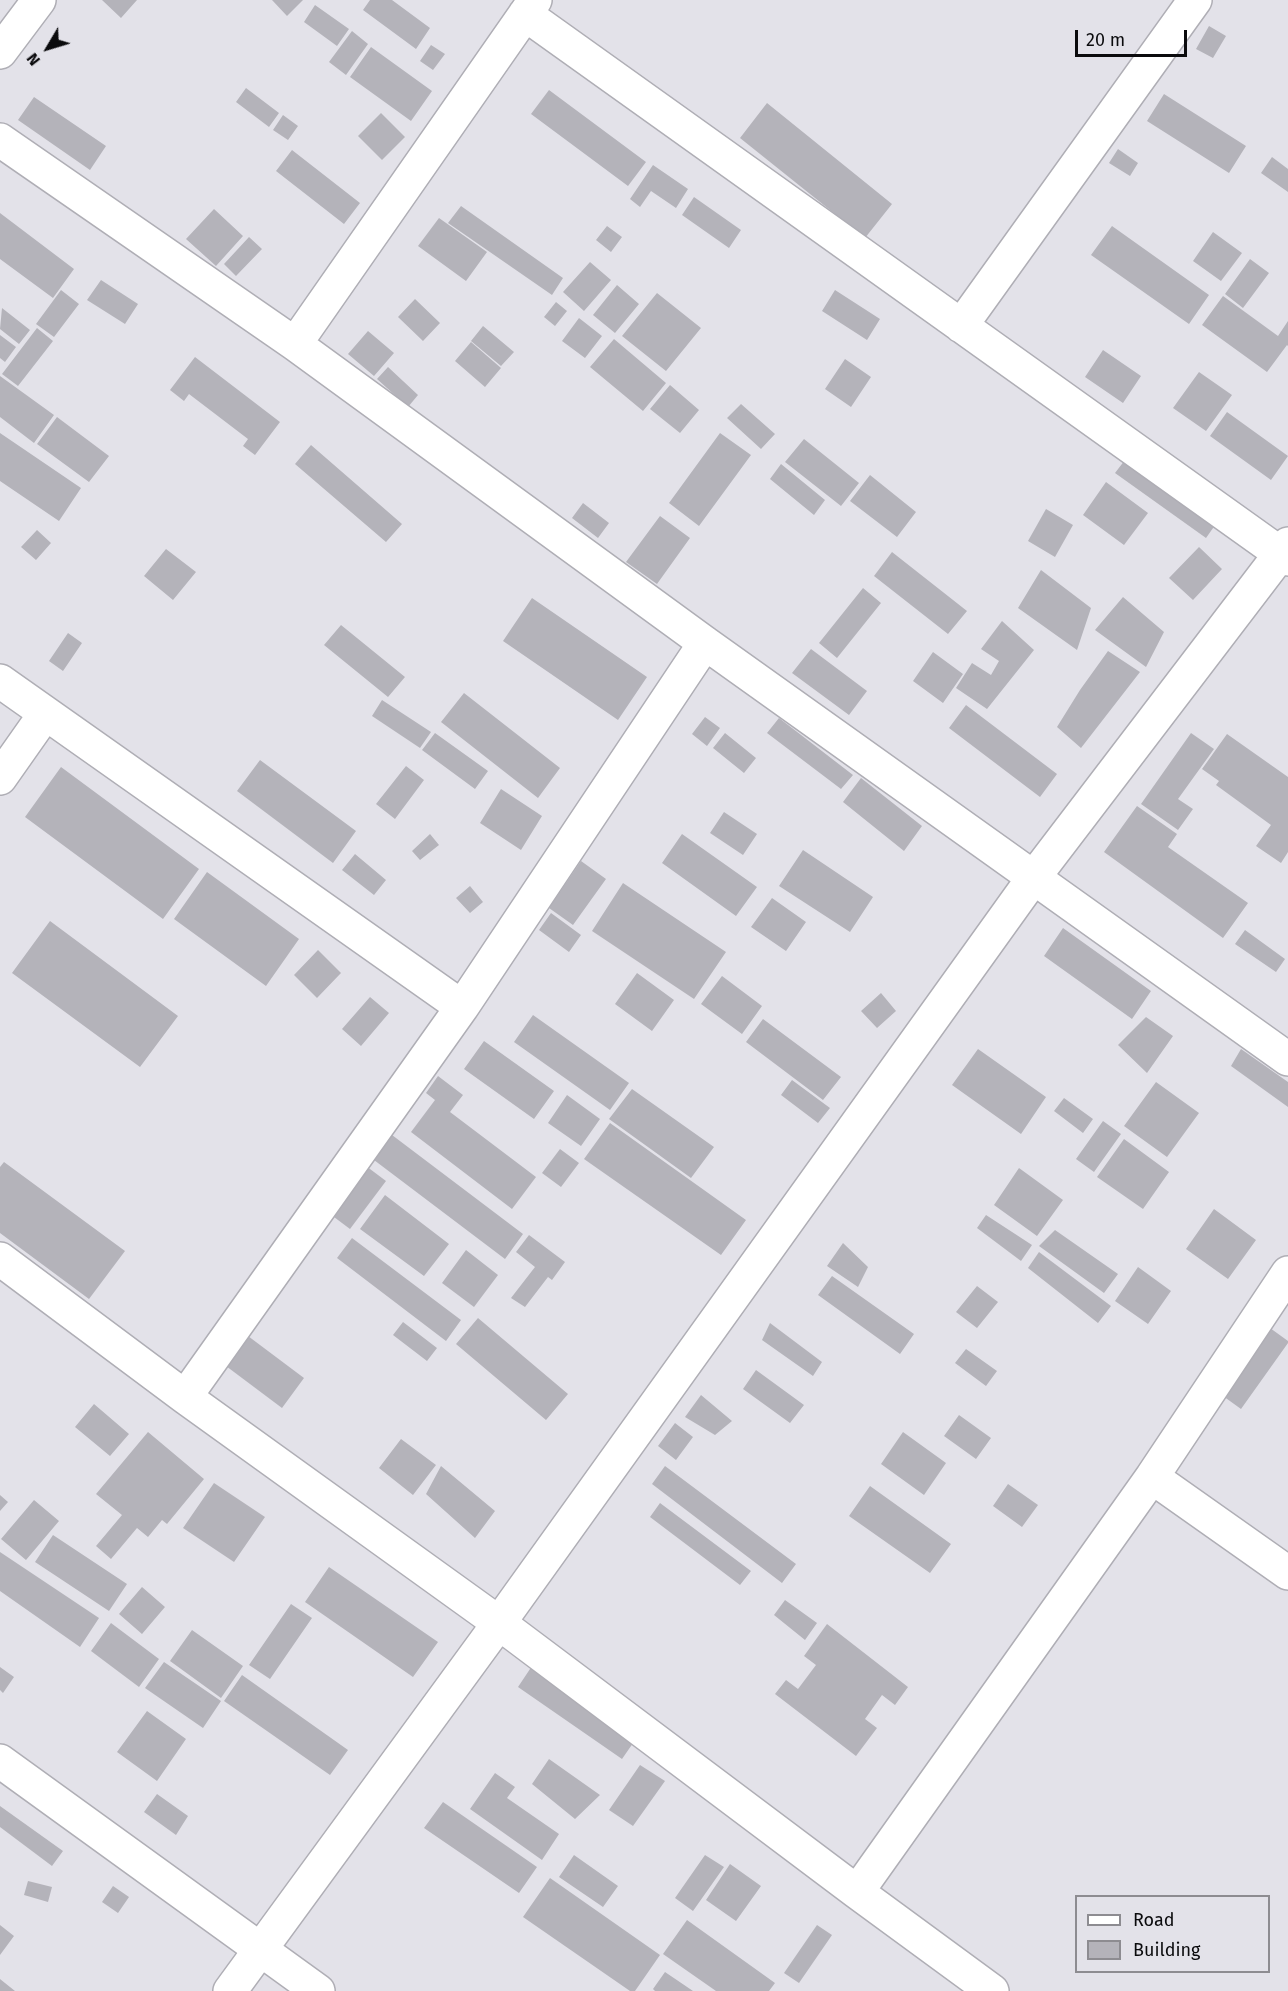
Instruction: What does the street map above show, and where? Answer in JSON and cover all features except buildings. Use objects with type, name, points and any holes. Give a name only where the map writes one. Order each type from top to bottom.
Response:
[{"type":"street","points":[[0,52],[39,0]]},
{"type":"street","points":[[961,326],[1195,0]]},
{"type":"street","points":[[230,1991],[499,1623],[1034,877],[1286,552],[961,326],[530,7],[295,344]]},
{"type":"street","points":[[0,140],[295,344],[705,643],[1288,1059]]},
{"type":"street","points":[[185,1397],[462,1007],[705,643]]},
{"type":"street","points":[[0,681],[462,1007]]},
{"type":"street","points":[[0,778],[45,714]]},
{"type":"street","points":[[0,1259],[185,1397],[499,1623],[992,1991]]},
{"type":"street","points":[[857,1892],[1152,1477],[1288,1273]]},
{"type":"street","points":[[1152,1477],[1288,1573]]},
{"type":"street","points":[[0,1761],[318,1991]]}]
